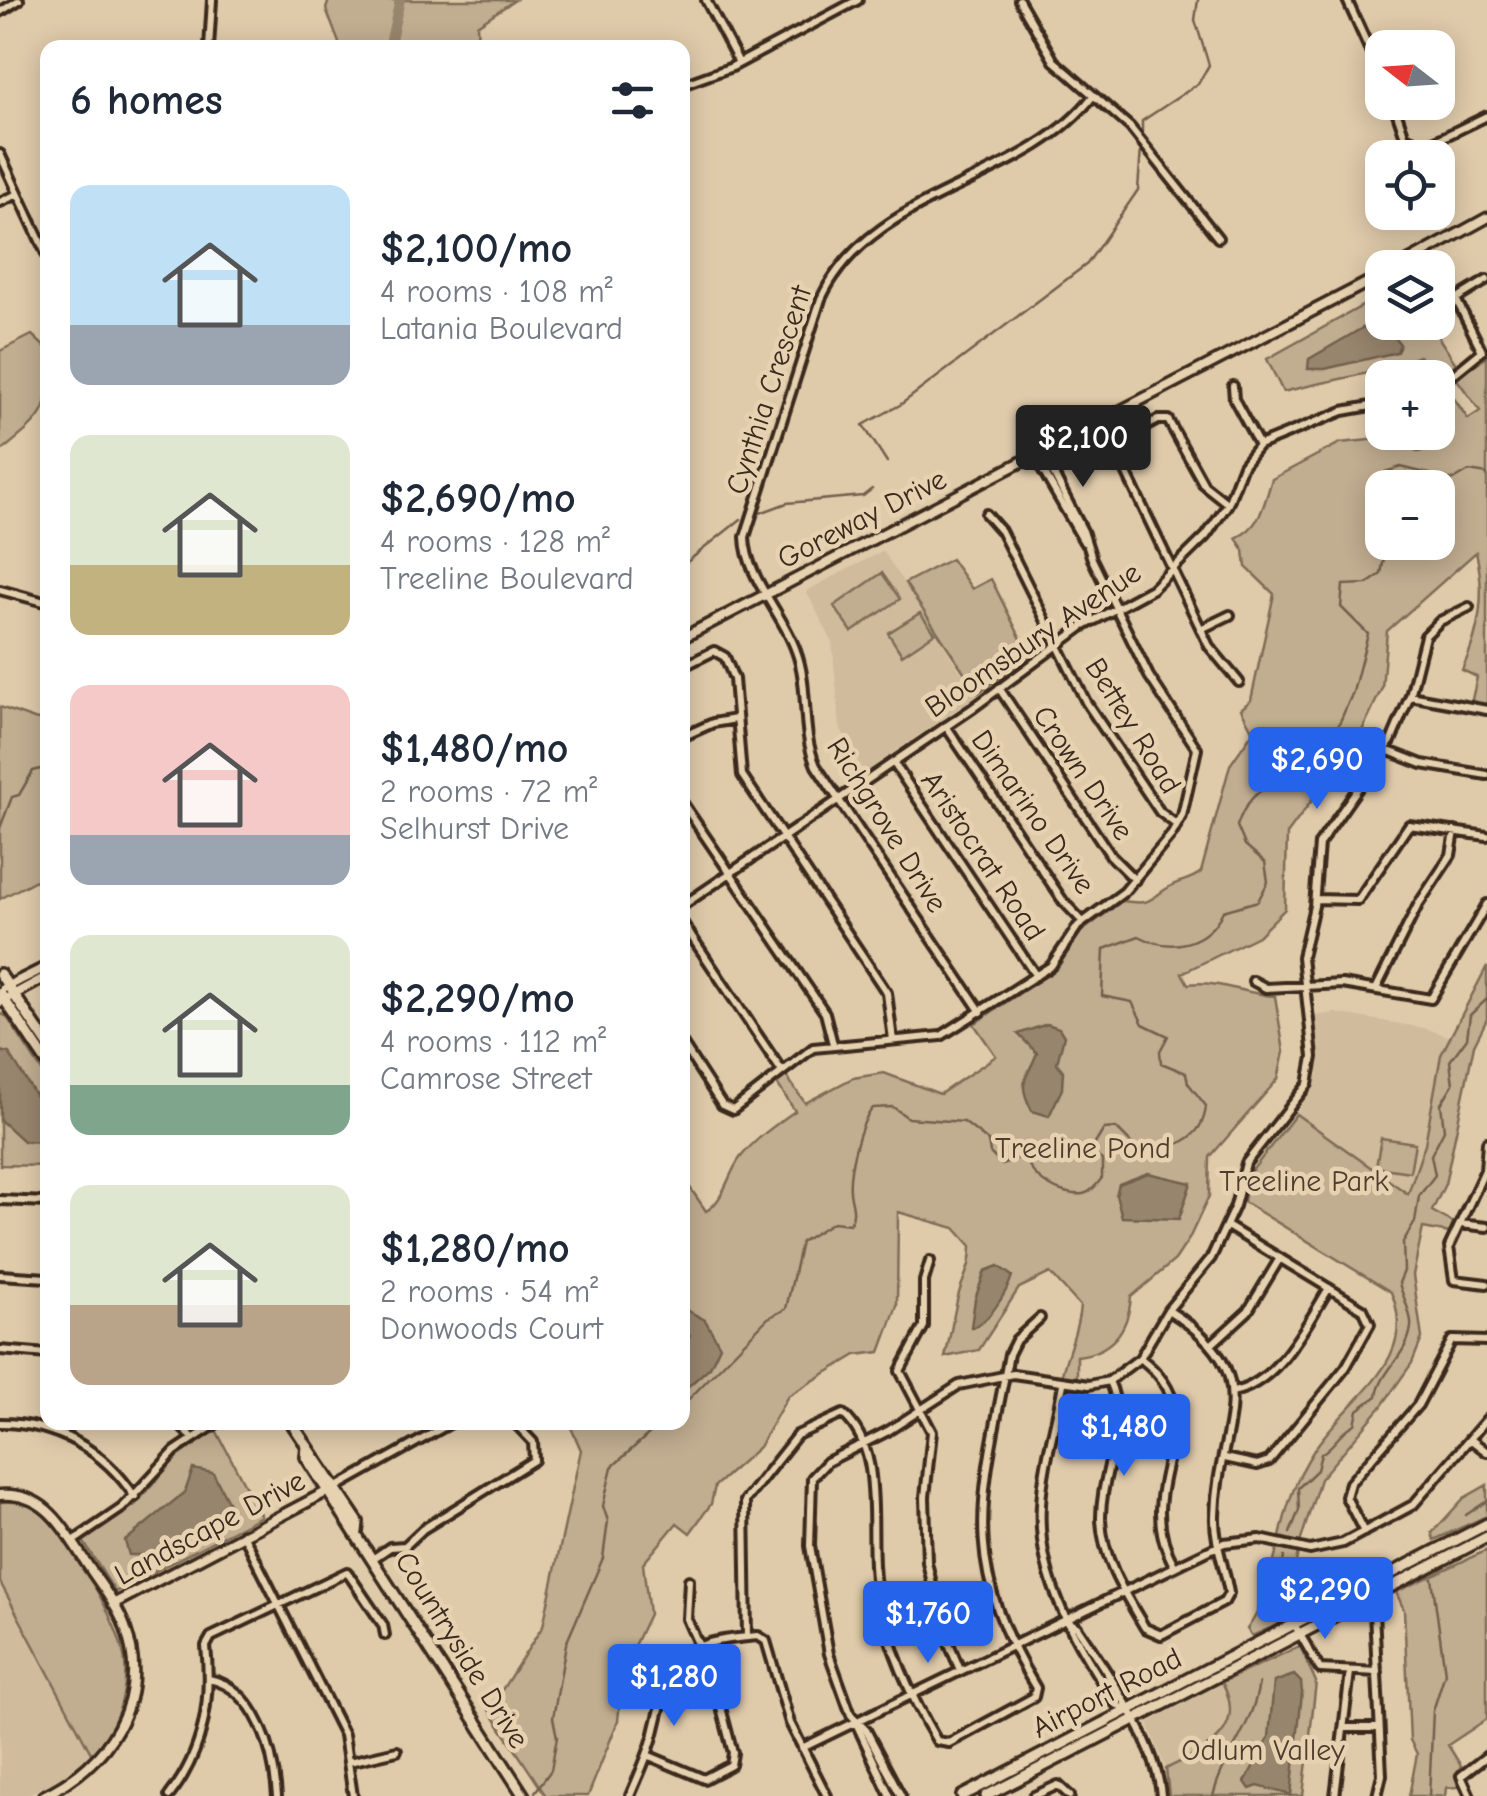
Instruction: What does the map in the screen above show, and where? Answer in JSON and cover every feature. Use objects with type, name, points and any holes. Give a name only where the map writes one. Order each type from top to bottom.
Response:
[{"type":"main road","points":[[0,974],[4,994],[40,1051]]},
{"type":"main road","points":[[4,994],[40,1036]]},
{"type":"main road","name":"Countryside Drive","points":[[297,1430],[307,1447],[306,1457],[332,1489],[523,1794]]},
{"type":"main road","name":"Airport Road","points":[[1297,1629],[1487,1524]]},
{"type":"main road","name":"Airport Road","points":[[962,1796],[1487,1537]]},
{"type":"main road","name":"Airport Road","points":[[986,1796],[1129,1716]]},
{"type":"street","points":[[0,12],[20,0]]},
{"type":"street","points":[[209,40],[212,0]]},
{"type":"street","points":[[706,0],[738,64]]},
{"type":"street","points":[[690,83],[738,64],[858,0]]},
{"type":"street","points":[[1019,0],[1054,61],[1130,127],[1218,238]]},
{"type":"street","points":[[1347,0],[1365,40]]},
{"type":"street","name":"Cynthia Crescent","points":[[767,594],[748,554],[745,537],[830,278],[855,250],[884,229],[1063,130],[1094,96]]},
{"type":"street","points":[[1399,120],[1405,137],[1424,146],[1487,116]]},
{"type":"street","points":[[0,154],[40,241]]},
{"type":"street","points":[[0,202],[18,194]]},
{"type":"street","points":[[1429,250],[1487,218]]},
{"type":"street","points":[[1455,373],[1482,352],[1456,299],[1487,280]]},
{"type":"street","name":"Goreway Drive","points":[[690,634],[1040,457],[1365,284]]},
{"type":"street","points":[[1233,386],[1234,400],[1259,445],[1343,410],[1365,407]]},
{"type":"street","points":[[1228,504],[1204,485],[1168,420],[1158,420],[1116,442],[1116,453],[1201,629],[1228,674],[1239,682]]},
{"type":"street","name":"Bloomsbury Avenue","points":[[690,900],[1058,645],[1148,592],[1202,540],[1228,504],[1242,465],[1259,445]]},
{"type":"street","points":[[690,1054],[729,1110],[813,1048],[942,1036],[1058,959],[1082,922],[1135,880],[1177,826],[1197,749],[1149,676],[1084,542],[1084,530],[1050,465],[1040,457]]},
{"type":"street","name":"Bettey Road","points":[[986,514],[1000,531],[1086,702],[1162,815],[1177,826]]},
{"type":"street","points":[[0,590],[40,600]]},
{"type":"street","name":"Richgrove Drive","points":[[767,594],[798,656],[810,752],[981,1012]]},
{"type":"street","points":[[890,1796],[857,1734],[819,1614],[810,1546],[812,1478],[822,1465],[865,1444],[959,1385],[1004,1375],[1064,1384],[1109,1381],[1140,1358],[1168,1310],[1205,1268],[1226,1226],[1243,1169],[1308,1084],[1313,1057],[1302,950],[1316,899],[1322,838],[1386,750],[1410,696],[1416,658],[1425,636],[1440,621],[1469,606]]},
{"type":"street","points":[[1201,629],[1230,614]]},
{"type":"street","points":[[690,664],[720,653],[734,679],[740,772],[887,993],[894,1040]]},
{"type":"street","name":"Crown Drive","points":[[998,688],[1111,856],[1135,880]]},
{"type":"street","points":[[1410,696],[1487,710]]},
{"type":"street","points":[[690,734],[713,723],[736,719]]},
{"type":"street","name":"Dimarino Drive","points":[[946,726],[1063,901],[1082,922]]},
{"type":"street","points":[[1386,750],[1422,764],[1487,775]]},
{"type":"street","name":"Aristocrat Road","points":[[893,762],[1036,976]]},
{"type":"street","points":[[690,814],[825,1013],[833,1044]]},
{"type":"street","points":[[1316,899],[1358,900],[1409,825],[1487,836]]},
{"type":"street","points":[[1376,990],[1418,904],[1451,856],[1456,831]]},
{"type":"street","points":[[1253,981],[1266,988],[1337,984],[1434,998],[1487,904]]},
{"type":"street","points":[[690,934],[781,1070]]},
{"type":"street","points":[[4,994],[40,971]]},
{"type":"street","points":[[4,994],[40,979]]},
{"type":"street","points":[[1487,1142],[1486,1170],[1449,1247],[1454,1280],[1487,1284]]},
{"type":"street","points":[[0,1200],[40,1202]]},
{"type":"street","points":[[1460,1224],[1487,1227]]},
{"type":"street","points":[[1226,1226],[1368,1315],[1369,1331],[1269,1462],[1257,1465],[1226,1458]]},
{"type":"street","points":[[1212,1344],[1248,1311],[1280,1258]]},
{"type":"street","points":[[930,1261],[924,1281],[924,1326],[900,1372],[921,1408],[932,1438],[925,1497],[926,1562],[942,1627],[960,1670]]},
{"type":"street","points":[[0,1275],[40,1278]]},
{"type":"street","points":[[1232,1392],[1254,1386],[1296,1340],[1329,1288]]},
{"type":"street","points":[[1109,1381],[1118,1415],[1101,1521],[1107,1555],[1124,1593],[1151,1634],[1176,1627],[1227,1600],[1215,1514],[1226,1458],[1232,1392],[1212,1344],[1168,1310]]},
{"type":"street","points":[[747,1636],[745,1501],[797,1435],[834,1414],[848,1418],[865,1444],[872,1468],[870,1527],[877,1592],[890,1644],[937,1740],[948,1742],[1034,1697],[1036,1688],[1010,1646],[988,1583],[981,1524],[984,1477],[1004,1375],[1013,1344],[1040,1318]]},
{"type":"street","points":[[1364,1532],[1346,1498],[1347,1488],[1418,1406],[1452,1340],[1487,1341]]},
{"type":"street","points":[[0,1350],[40,1353]]},
{"type":"street","points":[[1140,1358],[1164,1378],[1176,1400],[1158,1512],[1162,1542],[1174,1566]]},
{"type":"street","points":[[1064,1384],[1040,1517],[1045,1558],[1068,1622],[1077,1627],[1124,1698],[1129,1716],[1154,1760],[1161,1796]]},
{"type":"street","points":[[802,1748],[1010,1646],[1068,1622],[1219,1545],[1260,1538],[1320,1549],[1364,1532],[1413,1506],[1487,1419]]},
{"type":"street","points":[[0,1423],[40,1428]]},
{"type":"street","points":[[47,1430],[76,1441],[114,1467],[135,1496]]},
{"type":"street","points":[[185,1430],[192,1437]]},
{"type":"street","points":[[72,1542],[135,1496],[192,1437],[204,1430]]},
{"type":"street","points":[[332,1489],[439,1430]]},
{"type":"street","points":[[374,1558],[390,1547],[405,1546],[436,1521],[534,1460],[534,1442],[522,1430]]},
{"type":"street","points":[[1470,1439],[1487,1452]]},
{"type":"street","name":"Landscape Drive","points":[[113,1604],[332,1489]]},
{"type":"street","points":[[0,1495],[17,1495],[40,1504],[72,1542],[113,1604],[132,1660],[126,1713],[98,1759],[49,1795]]},
{"type":"street","points":[[244,1534],[344,1735],[352,1796]]},
{"type":"street","points":[[169,1796],[195,1754],[206,1718],[209,1638],[280,1600],[346,1572],[384,1624],[385,1636]]},
{"type":"street","points":[[689,1580],[687,1619],[699,1646]]},
{"type":"street","points":[[1374,1612],[1382,1777],[1377,1796]]},
{"type":"street","points":[[1297,1629],[1320,1669],[1378,1672]]},
{"type":"street","points":[[630,1796],[647,1755],[665,1680],[677,1662],[699,1646],[758,1636],[766,1641],[802,1748],[826,1796]]},
{"type":"street","points":[[1335,1796],[1350,1672]]},
{"type":"street","points":[[209,1679],[236,1689],[256,1719],[271,1748],[277,1796]]},
{"type":"street","points":[[647,1755],[704,1779],[731,1765],[734,1752],[718,1696]]},
{"type":"street","points":[[856,1722],[866,1730],[901,1796]]},
{"type":"street","points":[[1343,1728],[1379,1728]]},
{"type":"street","points":[[349,1762],[397,1751]]},
{"type":"street","points":[[1470,1796],[1461,1776],[1487,1756]]},
{"type":"street","points":[[1034,1796],[1058,1784],[1070,1796]]},
{"type":"shaded area","points":[[1365,326],[1365,340],[1397,340],[1400,344],[1397,352],[1325,369],[1308,369],[1309,359]]},
{"type":"shaded area","points":[[883,551],[974,692],[980,693],[864,773],[840,727],[832,641],[806,591]]},
{"type":"shaded area","points":[[1335,1013],[1424,1028],[1451,1037],[1441,1055],[1425,1143],[1408,1195],[1296,1114],[1318,1075],[1315,1016]]},
{"type":"shaded area","points":[[1047,1024],[1059,1028],[1064,1036],[1057,1063],[1063,1071],[1062,1089],[1049,1116],[1032,1111],[1027,1101],[1025,1080],[1037,1053],[1018,1034]]},
{"type":"shaded area","points":[[0,1051],[9,1053],[40,1103],[40,1142],[23,1141],[0,1120]]},
{"type":"shaded area","points":[[1148,1173],[1191,1183],[1179,1219],[1122,1217],[1116,1195],[1119,1184]]},
{"type":"shaded area","points":[[998,1266],[1012,1276],[1009,1283],[990,1315],[971,1327],[985,1271]]},
{"type":"shaded area","points":[[690,1312],[705,1320],[720,1346],[710,1367],[690,1385]]},
{"type":"shaded area","points":[[193,1469],[213,1473],[230,1505],[225,1518],[148,1555],[129,1555],[125,1541],[185,1492]]},
{"type":"shaded area","points":[[0,1582],[92,1755],[64,1777],[24,1796],[0,1796]]},
{"type":"shaded area","points":[[1294,1675],[1301,1682],[1302,1693],[1291,1795],[1258,1786],[1250,1789],[1245,1782],[1269,1737],[1274,1682]]},
{"type":"shaded area","points":[[1222,1682],[1228,1694],[1228,1721],[1217,1743],[1166,1769],[1148,1723]]},
{"type":"green space","points":[[329,0],[515,0],[477,25],[478,40],[338,40],[326,9]]},
{"type":"green space","points":[[1365,304],[1365,340],[1440,340],[1453,360],[1422,360],[1419,356],[1410,360],[1365,360],[1365,374],[1283,392],[1267,359]]},
{"type":"green space","points":[[32,335],[40,342],[40,415],[0,452],[0,351]]},
{"type":"green space","name":"Treeline Pond","points":[[1487,356],[1487,706],[1471,704],[1477,677],[1462,670],[1480,612],[1476,552],[1387,631],[1382,688],[1359,737],[1287,834],[1285,909],[1258,936],[1182,973],[1188,984],[1210,984],[1275,996],[1284,1052],[1278,1079],[1210,1157],[1209,1196],[1175,1260],[1131,1297],[1122,1330],[1109,1345],[1077,1356],[1077,1382],[1061,1379],[1080,1306],[1050,1273],[1019,1288],[979,1350],[945,1357],[971,1246],[955,1228],[898,1212],[897,1306],[880,1352],[856,1355],[788,1396],[759,1447],[715,1486],[711,1504],[690,1533],[677,1523],[643,1564],[649,1614],[623,1669],[618,1721],[588,1796],[546,1796],[489,1710],[543,1626],[581,1450],[572,1430],[690,1430],[690,1187],[706,1211],[712,1207],[746,1151],[795,1111],[776,1082],[785,1074],[805,1103],[853,1078],[884,1073],[940,1094],[996,1056],[974,1024],[1058,967],[1081,932],[1122,901],[1148,901],[1201,872],[1230,765],[1253,732],[1241,709],[1251,700],[1274,594],[1246,567],[1244,550],[1236,538],[1256,521],[1272,479],[1340,443],[1365,440],[1365,450],[1455,450],[1455,400],[1468,419],[1480,411],[1456,378]]},
{"type":"green space","points":[[951,559],[972,589],[991,579],[1030,657],[978,693],[905,583]]},
{"type":"green space","points":[[882,573],[900,599],[852,632],[834,606]]},
{"type":"green space","points":[[920,613],[935,633],[902,655],[888,633]]},
{"type":"green space","points":[[0,707],[40,719],[40,878],[0,899]]},
{"type":"green space","name":"Treeline Park","points":[[1487,966],[1487,1019],[1474,1045],[1445,1184],[1432,1211],[1455,1224],[1450,1233],[1423,1228],[1413,1275],[1422,1338],[1412,1363],[1381,1407],[1320,1479],[1300,1543],[1280,1537],[1293,1492],[1314,1450],[1389,1359],[1398,1317],[1391,1292],[1244,1202],[1247,1177],[1296,1114],[1408,1194],[1425,1144],[1441,1055]]},
{"type":"green space","points":[[0,1013],[7,1017],[40,1068],[40,1166],[0,1165]]},
{"type":"green space","points":[[1381,1138],[1415,1143],[1410,1172],[1376,1167]]},
{"type":"green space","points":[[216,1430],[261,1516],[115,1592],[83,1541],[135,1505],[176,1458]]},
{"type":"green space","points":[[1487,1485],[1487,1516],[1434,1540],[1432,1533],[1464,1498]]},
{"type":"green space","points":[[0,1502],[15,1502],[37,1510],[63,1537],[104,1604],[122,1647],[122,1700],[107,1734],[92,1755],[0,1582]]},
{"type":"green space","points":[[1278,1546],[1298,1552],[1284,1622],[1252,1636],[1247,1629],[1263,1600]]},
{"type":"green space","points":[[1487,1550],[1487,1719],[1448,1745],[1461,1766],[1455,1775],[1458,1787],[1446,1788],[1445,1796],[1409,1796],[1417,1754],[1410,1740],[1404,1610],[1396,1592]]},
{"type":"green space","name":"Odlum Valley","points":[[1300,1646],[1316,1682],[1303,1796],[1169,1796],[1166,1769],[1207,1747],[1226,1727],[1229,1700],[1222,1682]]},
{"type":"waterway","points":[[391,40],[400,0]]},
{"type":"waterway","points":[[1142,132],[1142,121],[1198,84],[1209,65],[1195,20],[1198,0]]},
{"type":"waterway","points":[[887,462],[863,425],[900,405],[1087,264],[1138,190],[1141,148]]},
{"type":"waterway","points":[[1391,470],[1413,470]]},
{"type":"waterway","points":[[1455,479],[1469,471],[1487,474]]},
{"type":"waterway","points":[[760,513],[787,503],[863,496],[872,489]]},
{"type":"waterway","points":[[690,560],[741,519]]},
{"type":"waterway","points":[[690,1398],[768,1318],[786,1309],[801,1242],[833,1222],[850,1224],[853,1160],[863,1125],[873,1108],[893,1107],[908,1118],[964,1122],[988,1141],[990,1153],[1002,1165],[1027,1154],[1038,1178],[1074,1194],[1089,1192],[1102,1178],[1102,1160],[1090,1152],[1104,1129],[1116,1128],[1139,1151],[1173,1145],[1199,1128],[1206,1106],[1188,1083],[1186,1073],[1161,1063],[1160,1051],[1168,1036],[1143,1024],[1132,1002],[1102,996],[1104,949],[1139,936],[1163,944],[1187,943],[1208,932],[1223,911],[1258,901],[1268,882],[1265,862],[1245,845],[1237,826],[1252,799],[1286,770],[1300,742],[1335,733],[1353,692],[1368,634],[1341,607],[1343,585],[1367,584],[1381,574],[1384,560]]},
{"type":"waterway","points":[[0,828],[12,797],[19,795],[33,771],[40,769]]},
{"type":"waterway","points":[[1290,1533],[1299,1510],[1298,1488],[1317,1470],[1321,1454],[1355,1424],[1358,1410],[1377,1396],[1409,1337],[1410,1317],[1399,1283],[1404,1271],[1403,1242],[1415,1222],[1419,1196],[1435,1175],[1431,1155],[1444,1130],[1441,1104],[1453,1084],[1450,1061],[1467,1038],[1470,1015],[1487,999]]},
{"type":"waterway","points":[[535,1792],[551,1770],[557,1737],[553,1718],[566,1644],[603,1558],[608,1521],[603,1506],[612,1467],[653,1430]]},
{"type":"waterway","points":[[1466,1515],[1487,1501]]},
{"type":"waterway","points":[[1276,1608],[1284,1557]]},
{"type":"waterway","points":[[1429,1796],[1433,1711],[1445,1673],[1432,1578]]},
{"type":"waterway","points":[[1213,1796],[1250,1715],[1259,1683]]}]
